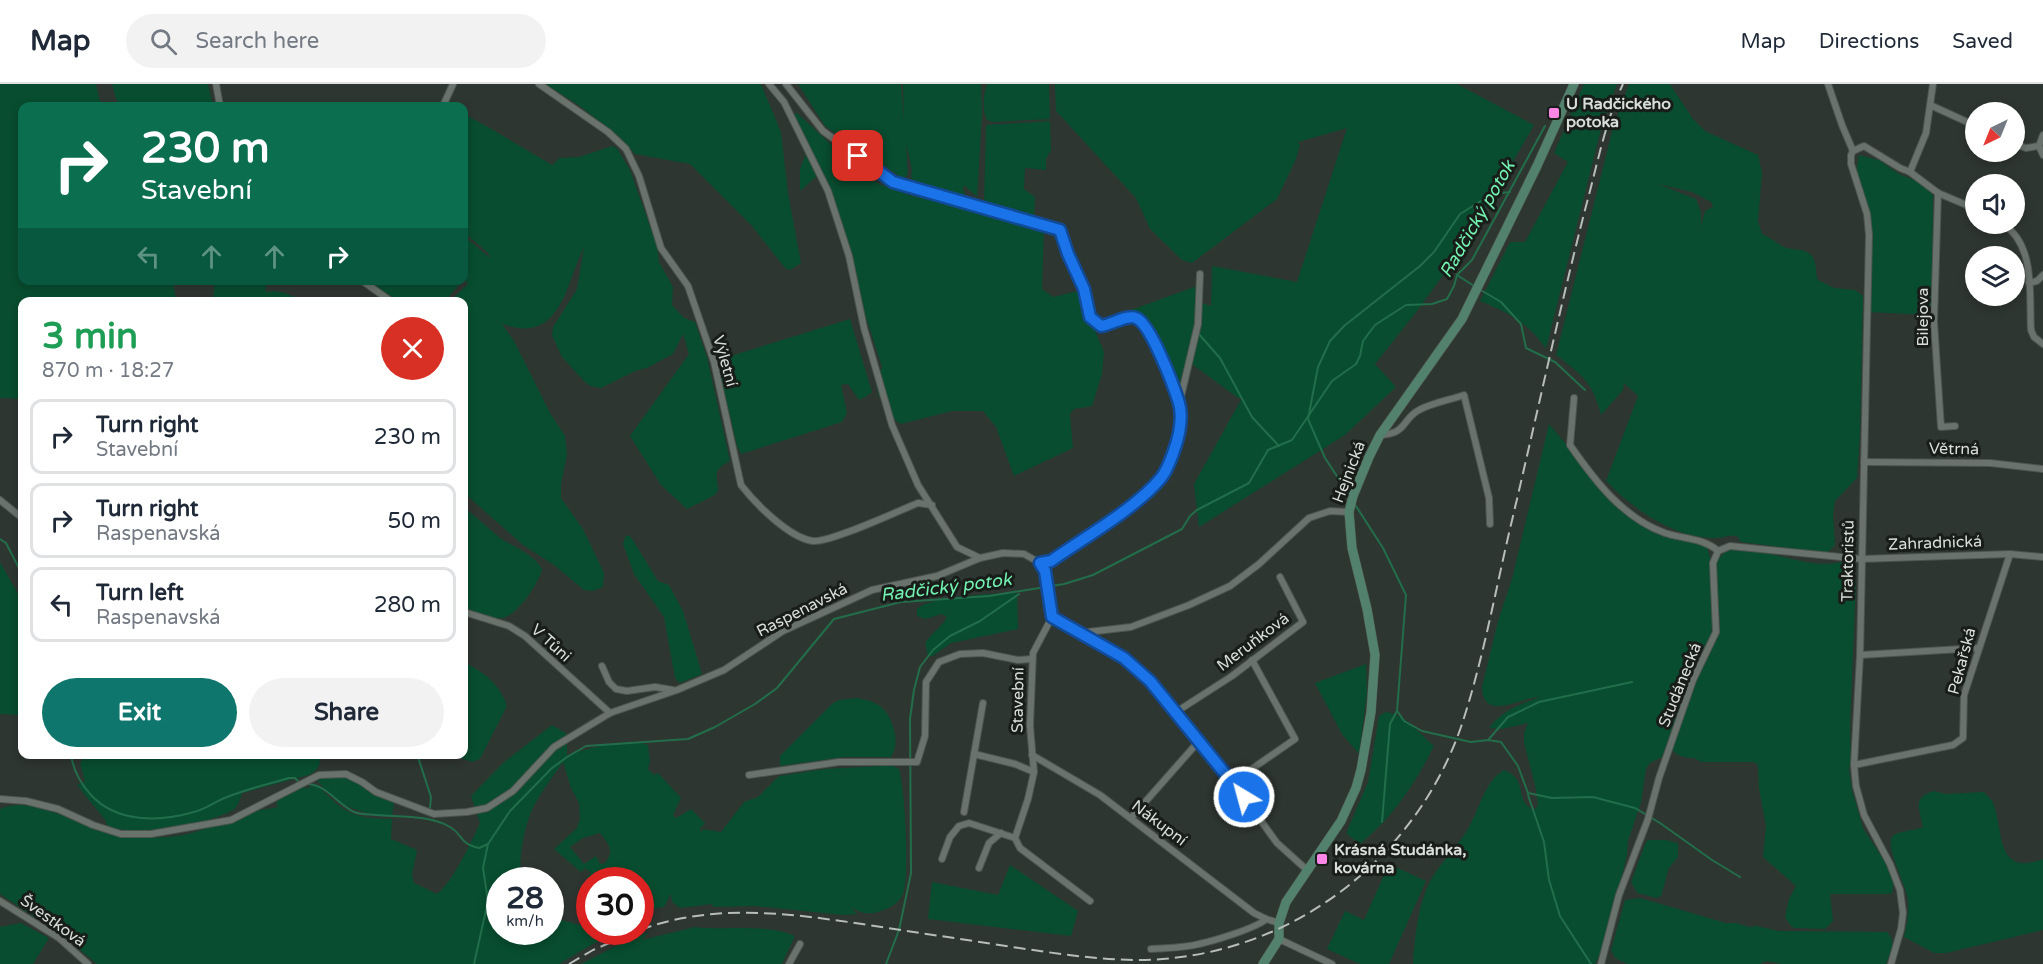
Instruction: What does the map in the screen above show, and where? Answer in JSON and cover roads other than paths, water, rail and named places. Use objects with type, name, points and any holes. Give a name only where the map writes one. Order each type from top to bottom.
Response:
[{"type":"main road","name":"Hejnická","points":[[1263,964],[1278,939],[1279,923],[1286,903],[1341,821],[1356,788],[1371,712],[1375,655],[1352,548],[1349,512],[1359,481],[1380,435],[1462,319],[1537,166],[1574,84]]},
{"type":"street","points":[[216,84],[219,102]]},
{"type":"street","points":[[445,102],[453,84]]},
{"type":"street","name":"Výletní","points":[[538,84],[608,132],[626,149],[639,176],[661,248],[688,286],[714,362],[741,485],[754,501],[796,535],[814,542],[836,537],[918,503],[932,505]]},
{"type":"street","points":[[770,84],[784,102],[828,191],[849,256],[864,328],[892,425],[918,485],[957,547],[980,558]]},
{"type":"street","points":[[786,84],[823,131],[893,182],[1060,230],[1084,289],[1090,317],[1101,326],[1111,325],[1128,317],[1136,317],[1143,323],[1152,336],[1179,405]]},
{"type":"street","name":"Traktoristů","points":[[1828,84],[1853,151],[1851,164],[1867,214],[1869,236],[1860,655],[1854,765],[1856,786],[1864,815],[1890,864],[1900,890],[1903,913],[1891,964]]},
{"type":"street","points":[[1910,172],[1926,133],[1933,84]]},
{"type":"street","points":[[1930,105],[1965,121]]},
{"type":"street","points":[[2043,135],[2039,146],[2043,155]]},
{"type":"street","points":[[1853,151],[1864,146],[1910,172],[1938,193],[1965,204]]},
{"type":"street","points":[[2025,148],[2039,146]]},
{"type":"street","name":"Bilejova","points":[[1938,193],[1934,322],[1941,427],[1954,426]]},
{"type":"street","points":[[2015,234],[2027,264],[2031,330],[2034,337],[2043,344]]},
{"type":"street","points":[[1200,274],[1198,324],[1179,405],[1180,427],[1169,463],[1162,477],[1137,501],[1051,561],[1040,563],[1045,571],[1052,617],[1124,658],[1150,681],[1233,782],[1277,843],[1308,870]]},
{"type":"street","points":[[2028,283],[2037,281],[2043,274]]},
{"type":"street","points":[[368,285],[385,297]]},
{"type":"street","points":[[1380,435],[1391,435],[1402,428],[1417,411],[1464,395],[1489,498],[1490,524]]},
{"type":"street","points":[[1574,398],[1570,446],[1607,494],[1636,519],[1665,533],[1712,545],[1718,551],[1730,546],[1861,559]]},
{"type":"street","name":"Větrná","points":[[1864,462],[1990,463],[2043,469]]},
{"type":"street","points":[[0,500],[18,515]]},
{"type":"street","points":[[1079,633],[1131,627],[1189,605],[1230,586],[1259,564],[1309,518],[1330,512],[1349,512]]},
{"type":"street","name":"Studánecká","points":[[1601,964],[1619,895],[1648,819],[1659,778],[1693,680],[1716,632],[1713,563],[1718,551]]},
{"type":"street","name":"Raspenavská","points":[[0,799],[26,801],[58,809],[93,825],[122,834],[152,834],[231,820],[319,775],[346,774],[376,792],[434,814],[487,808],[513,791],[555,747],[610,713],[677,690],[724,670],[783,632],[872,590],[937,576],[980,558],[1003,553],[1024,554],[1040,563]]},
{"type":"street","name":"Zahradnická","points":[[1861,559],[2010,554],[2043,557]]},
{"type":"street","name":"Pekařská","points":[[1854,765],[1953,745],[1963,738],[1964,695],[2010,554]]},
{"type":"street","name":"Meruňková","points":[[1176,712],[1232,676],[1303,622],[1280,577]]},
{"type":"street","name":"V Tůni","points":[[468,613],[509,626],[525,636],[610,713]]},
{"type":"street","name":"Stavební","points":[[1015,838],[1034,772],[1030,726],[1033,653],[1052,617]]},
{"type":"street","points":[[1860,655],[1978,648]]},
{"type":"street","points":[[749,775],[839,762],[917,762],[925,736],[926,682],[939,662],[960,654],[983,653],[1018,660],[1032,659]]},
{"type":"street","points":[[1233,782],[1295,740],[1252,660]]},
{"type":"street","name":"Raspenavská","points":[[602,666],[609,682],[616,689],[627,691],[655,687],[677,690]]},
{"type":"street","points":[[964,812],[983,703]]},
{"type":"street","points":[[1131,818],[1199,741]]},
{"type":"street","points":[[974,754],[1015,764],[1034,772]]},
{"type":"street","name":"Nákupní","points":[[1032,755],[1100,795],[1254,913],[1279,923]]},
{"type":"street","points":[[942,860],[950,837],[959,826],[969,823],[1015,838],[1020,848],[1090,901]]},
{"type":"street","points":[[979,868],[989,843],[1000,833]]},
{"type":"street","name":"Švestková","points":[[0,901],[59,938],[88,964]]},
{"type":"street","points":[[1151,949],[1198,945],[1247,929],[1266,919]]},
{"type":"street","points":[[1278,939],[1332,964]]},
{"type":"street","points":[[789,964],[800,944]]},
{"type":"waterway","name":"Radčický potok","points":[[474,964],[488,901],[483,868],[488,844],[510,811],[552,768],[586,746],[688,739],[715,727],[755,704],[777,688],[834,619],[901,602],[989,596],[1064,584],[1093,575],[1182,529],[1197,510],[1249,483],[1268,450],[1292,440],[1332,381],[1356,364],[1363,341],[1375,325],[1406,305],[1432,304],[1447,299],[1457,275],[1472,260],[1545,126]]},
{"type":"waterway","points":[[1350,496],[1325,458],[1308,419],[1318,367],[1330,341],[1344,326],[1420,266],[1434,252],[1460,214],[1492,194],[1510,192]]},
{"type":"waterway","points":[[1457,275],[1474,286]]},
{"type":"waterway","points":[[1479,289],[1501,302],[1521,324],[1526,348],[1555,362],[1585,390]]},
{"type":"waterway","points":[[1197,332],[1220,358],[1252,417],[1279,446]]},
{"type":"waterway","points":[[1354,503],[1383,548],[1406,595],[1397,711],[1390,724],[1382,822]]},
{"type":"waterway","points":[[0,539],[6,543],[18,566]]},
{"type":"waterway","points":[[886,964],[899,930],[911,873],[910,719],[920,667],[933,650],[950,636],[980,621],[1019,594]]},
{"type":"waterway","points":[[1489,739],[1508,717],[1539,702],[1632,682]]},
{"type":"waterway","points":[[1398,712],[1404,721],[1422,731],[1471,742],[1488,740],[1501,742],[1518,766],[1528,793],[1552,798],[1593,797],[1635,808],[1740,877]]},
{"type":"waterway","points":[[72,759],[84,786],[101,804],[113,811],[139,818],[167,818],[181,815],[198,811],[227,797],[258,787],[289,778],[295,778],[298,781]]},
{"type":"waterway","points":[[419,759],[431,797],[430,808]]},
{"type":"waterway","points":[[308,784],[321,788],[348,809],[357,813],[433,820],[450,827],[472,846],[479,848],[488,844]]},
{"type":"waterway","points":[[1528,795],[1544,842],[1549,880],[1560,916],[1591,964]]},
{"type":"railway","points":[[654,926],[695,916],[722,913],[778,914],[806,916],[1059,954],[1139,960],[1193,955],[1244,942],[1292,922],[1337,894],[1377,861],[1411,821],[1439,776],[1461,727],[1481,655],[1586,206],[1606,129],[1623,84]]},
{"type":"railway","points":[[569,964],[605,945]]},
{"type":"place","name":"U Radčického potoka","points":[[1554,113]]},
{"type":"place","name":"Krásná Studánka, kovárna","points":[[1322,859]]}]
